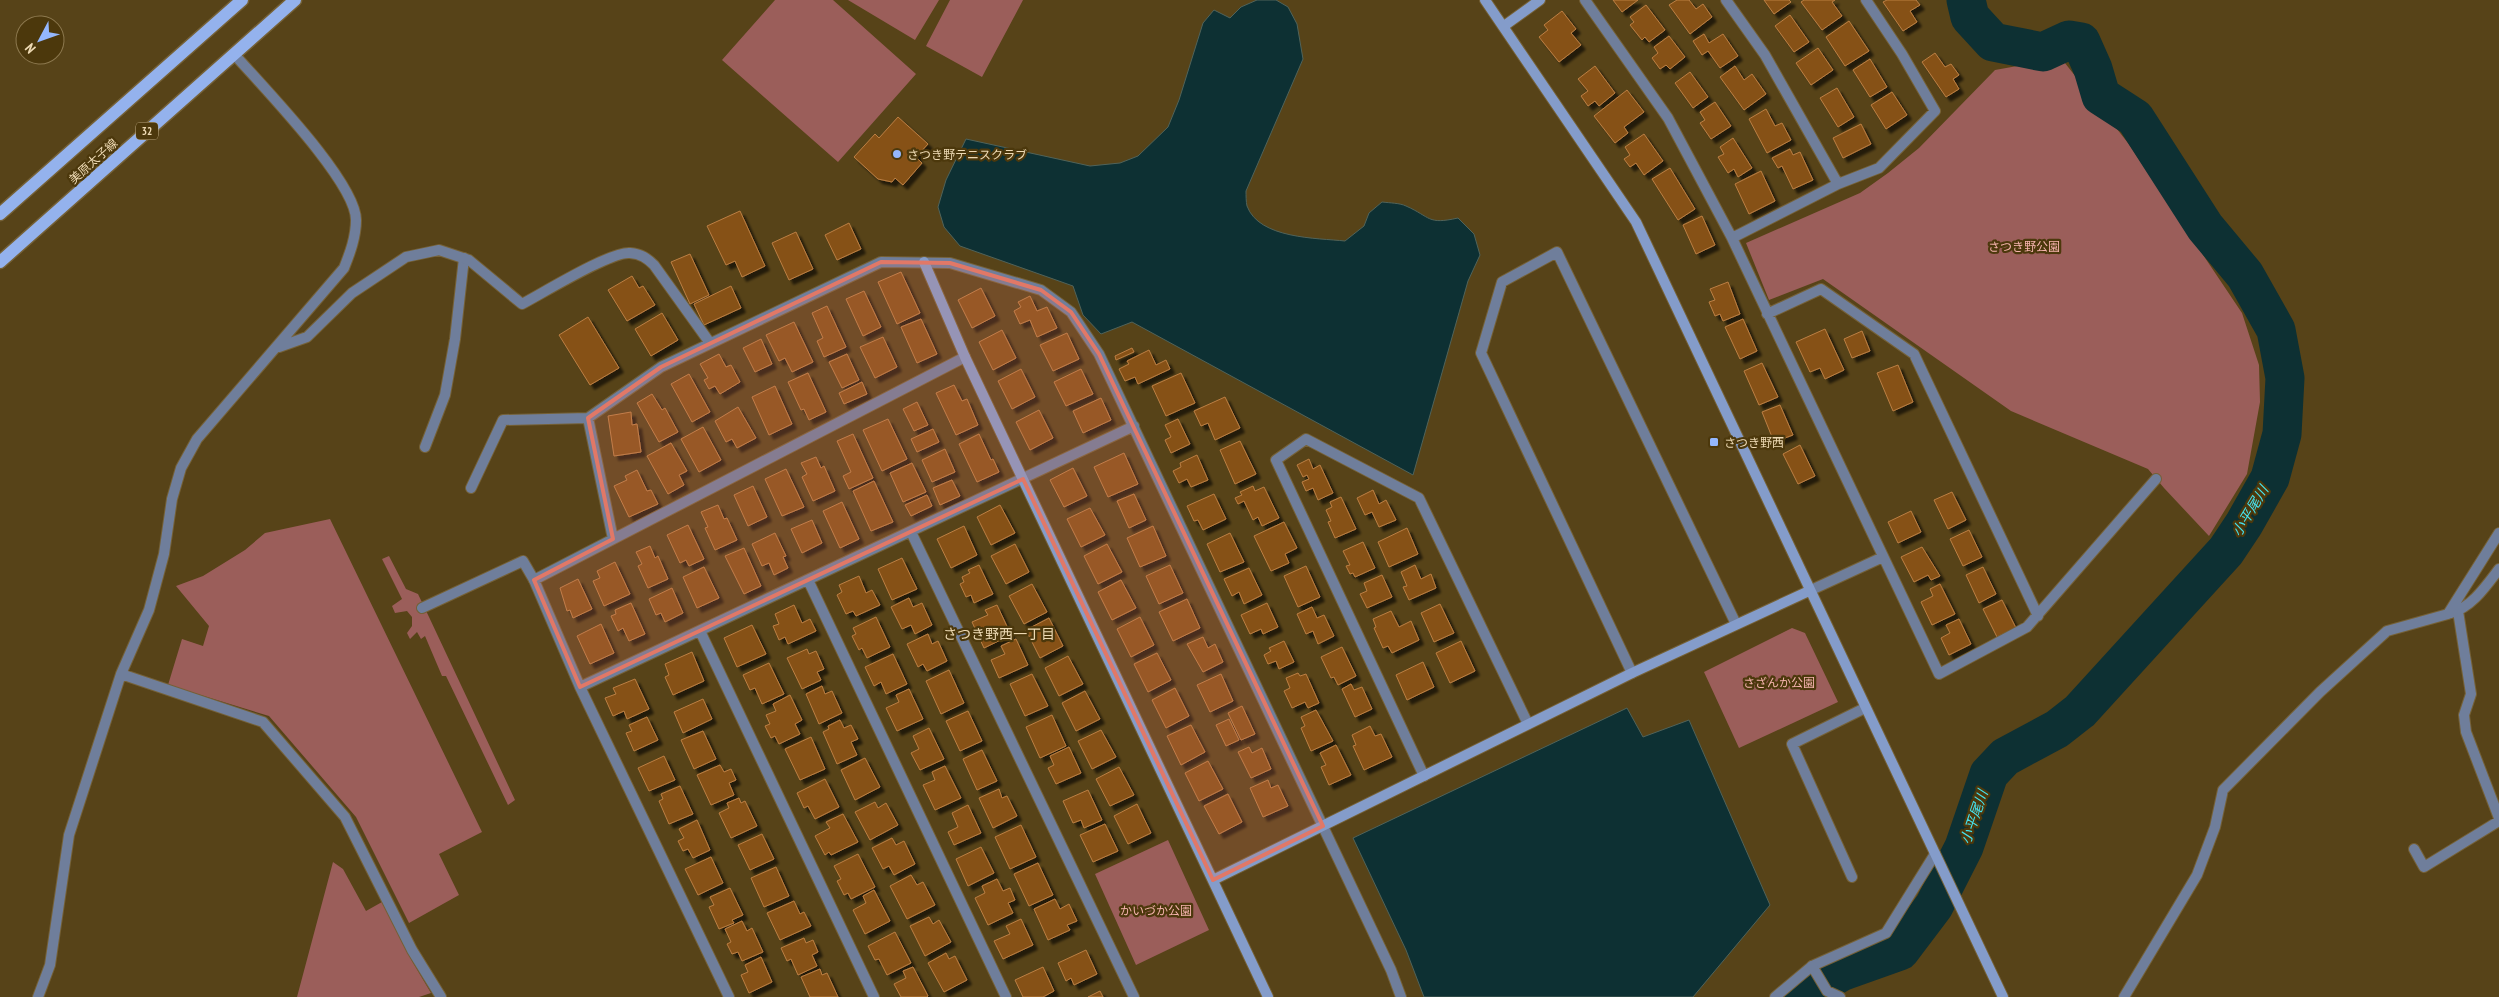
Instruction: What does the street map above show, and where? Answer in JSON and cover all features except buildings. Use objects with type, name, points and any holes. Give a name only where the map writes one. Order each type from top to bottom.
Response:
[{"type":"main road","name":"美原太子線","points":[[0,214],[242,0]]},
{"type":"main road","name":"美原太子線","points":[[0,262],[295,0]]},
{"type":"street","points":[[1485,0],[1636,222],[1809,591],[2003,997]]},
{"type":"street","points":[[1504,26],[1540,0]]},
{"type":"street","points":[[1586,0],[1668,118],[1732,238],[1939,674],[2027,627],[2156,479]]},
{"type":"street","points":[[1726,0],[1765,55],[1838,184]]},
{"type":"street","points":[[1732,238],[1838,184],[1878,168],[1935,111],[1902,54],[1866,0]]},
{"type":"street","points":[[38,997],[50,965],[69,835],[121,674],[149,610],[164,554],[172,499],[180,468],[197,439],[344,268],[352,248],[356,219],[348,192],[330,164],[234,54]]},
{"type":"street","points":[[278,347],[306,337],[352,293],[406,257],[439,250],[464,258],[522,304],[612,257],[629,252],[644,256],[654,265],[710,344]]},
{"type":"street","points":[[1632,673],[1481,353],[1502,282],[1557,252],[1736,624]]},
{"type":"street","points":[[425,447],[445,395],[464,258]]},
{"type":"street","points":[[472,488],[503,420],[588,418],[661,367],[881,262],[950,264],[1041,290],[1071,312],[1099,354],[1391,970],[1401,997]]},
{"type":"street","points":[[924,262],[965,357],[1268,997]]},
{"type":"street","points":[[1767,314],[1821,289],[1914,354],[2038,616]]},
{"type":"street","points":[[534,580],[965,357]]},
{"type":"street","points":[[588,418],[613,539]]},
{"type":"street","points":[[580,687],[1134,426]]},
{"type":"street","points":[[1424,776],[1276,460],[1306,439],[1419,498],[1528,724]]},
{"type":"street","points":[[911,532],[1134,997]]},
{"type":"street","points":[[2414,849],[2424,866],[2499,819],[2466,732],[2464,715],[2472,694],[2453,612],[2499,533]]},
{"type":"street","points":[[1213,880],[1632,673],[1883,557]]},
{"type":"street","points":[[422,608],[523,561],[534,580],[580,687],[729,997]]},
{"type":"street","points":[[2124,997],[2197,875],[2215,827],[2223,790],[2320,692],[2387,631],[2453,612],[2475,599],[2499,569]]},
{"type":"street","points":[[808,580],[1006,997]]},
{"type":"street","points":[[700,631],[874,997]]},
{"type":"street","points":[[121,674],[263,722],[345,817],[412,950],[441,997]]},
{"type":"street","points":[[1852,876],[1792,744],[1865,708]]},
{"type":"street","points":[[1775,997],[1812,966],[1886,933],[1935,854]]},
{"type":"street","points":[[1812,966],[1827,991],[1840,997]]},
{"type":"highlighted area","points":[[881,262],[950,263],[1041,290],[1071,312],[1099,354],[1323,826],[1213,880],[1023,479],[580,687],[534,580],[613,539],[588,418],[661,367]]},
{"type":"green space","points":[[775,0],[833,0],[916,74],[838,162],[722,60]]},
{"type":"green space","points":[[848,0],[939,0],[915,40]]},
{"type":"green space","points":[[950,0],[1023,0],[982,77],[926,46]]},
{"type":"green space","name":"さつき野公園","points":[[2061,58],[2128,143],[2242,313],[2259,365],[2260,402],[2247,474],[2209,536],[2148,469],[2011,411],[1823,279],[1769,300],[1746,243],[1860,193],[1919,148],[1995,70]]},
{"type":"green space","points":[[330,519],[482,832],[439,854],[459,895],[409,923],[356,817],[269,716],[168,685],[182,639],[203,646],[209,626],[176,586],[203,576],[245,550],[265,533]]},
{"type":"green space","points":[[389,556],[406,589],[418,594],[429,617],[515,800],[508,805],[446,676],[442,676],[425,636],[421,639],[417,632],[410,639],[407,633],[412,626],[412,617],[407,611],[395,613],[392,606],[402,599],[382,559]]},
{"type":"green space","name":"さざんか公園","points":[[1792,628],[1805,633],[1838,702],[1739,748],[1704,672]]},
{"type":"green space","name":"かいづか公園","points":[[1168,840],[1209,930],[1136,965],[1095,874]]},
{"type":"green space","points":[[333,862],[343,869],[366,911],[382,902],[412,961],[431,993],[419,997],[297,997]]},
{"type":"water","points":[[1257,0],[1276,0],[1288,7],[1297,24],[1303,59],[1246,191],[1247,206],[1254,217],[1263,225],[1290,235],[1345,241],[1364,226],[1369,213],[1382,202],[1404,205],[1430,219],[1440,221],[1458,218],[1474,234],[1480,255],[1468,281],[1413,475],[1132,322],[1101,334],[1083,315],[1073,286],[960,246],[944,227],[938,207],[946,180],[966,139],[1090,166],[1120,163],[1138,156],[1168,127],[1179,100],[1203,23],[1214,10],[1230,18],[1241,7]]},
{"type":"water","points":[[1627,708],[1643,737],[1689,720],[1770,905],[1693,997],[1424,997],[1406,950],[1353,838]]},
{"type":"waterway","name":"小平尾川","points":[[1799,997],[1841,972],[1900,951],[1934,906],[1964,847],[1989,774],[2005,757],[2057,729],[2080,711],[2226,551],[2270,478],[2282,434],[2285,378],[2276,330],[2245,275],[2205,227],[2135,118],[2101,96],[2093,69],[2081,42],[2069,40],[2043,52],[1993,42],[1970,17],[1966,0]]},
{"type":"place","name":"さつき野テニスクラブ","points":[[897,154]]},
{"type":"place","name":"さつき野西","points":[[1714,442]]},
{"type":"district","name":"さつき野西一丁目","points":[[999,634]]}]
